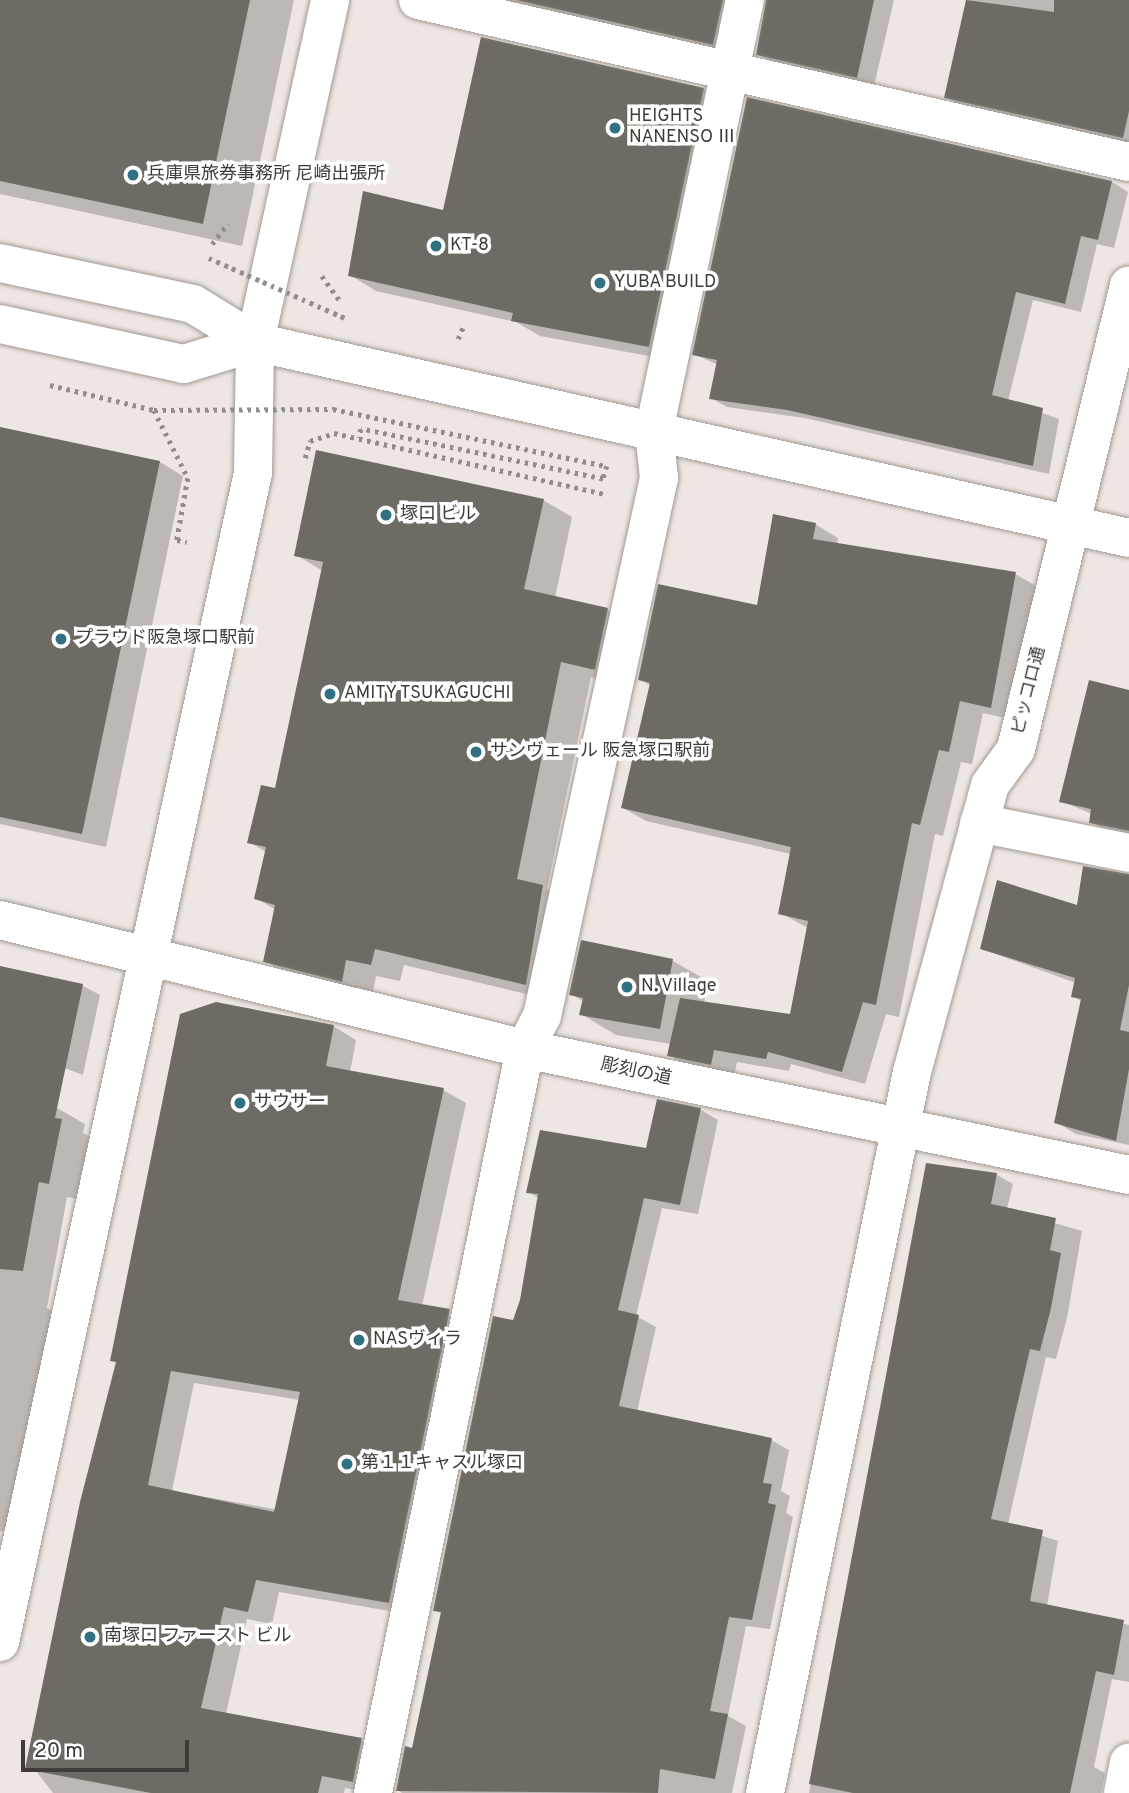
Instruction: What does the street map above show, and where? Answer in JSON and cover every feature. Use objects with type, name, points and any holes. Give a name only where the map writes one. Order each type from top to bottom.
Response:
[{"type":"street","points":[[0,1642],[146,955],[253,473],[255,342],[330,0]]},
{"type":"street","points":[[418,0],[730,74],[1129,162]]},
{"type":"street","points":[[373,1793],[525,1049],[542,1016],[659,478],[654,431],[745,0]]},
{"type":"street","points":[[0,263],[193,304],[255,342],[1129,538]]},
{"type":"street","name":"ピッコロ通","points":[[765,1793],[902,1130],[990,785],[1016,748],[1129,286]]},
{"type":"street","points":[[0,324],[184,364],[255,342]]},
{"type":"street","points":[[979,823],[1129,853]]},
{"type":"street","name":"彫刻の道","points":[[0,920],[525,1049],[902,1130],[1129,1175]]},
{"type":"street","points":[[1123,1793],[1129,1763]]},
{"type":"path","points":[[209,258],[345,318]]},
{"type":"path","points":[[320,265],[323,285],[340,301]]},
{"type":"path","points":[[50,385],[154,410],[333,409],[607,467],[603,479],[361,429],[359,438]]},
{"type":"path","points":[[154,410],[188,478],[177,540],[190,542]]},
{"type":"path","points":[[310,441],[334,433],[609,495],[659,478]]},
{"type":"building","points":[[0,0],[250,0],[203,224],[0,181]]},
{"type":"building","points":[[516,0],[723,0],[713,45]]},
{"type":"building","points":[[766,0],[874,0],[857,78],[756,55]]},
{"type":"building","points":[[966,0],[1054,12],[1054,0],[1129,0],[1129,111],[1123,138],[944,98]]},
{"type":"building","points":[[481,37],[704,88],[649,347],[511,321],[513,313],[348,276],[363,191],[443,210]]},
{"type":"building","points":[[747,97],[1112,181],[1098,240],[1081,236],[1065,304],[1016,292],[992,395],[1043,408],[1033,466],[787,410],[709,399],[717,360],[692,355]]},
{"type":"building","name":"プラウド阪急塚口駅前","points":[[0,427],[160,461],[82,834],[0,817]]},
{"type":"building","points":[[316,450],[544,499],[524,589],[608,608],[595,670],[561,662],[517,879],[543,885],[526,985],[375,949],[371,965],[346,960],[342,982],[263,962],[275,905],[254,899],[266,847],[247,843],[261,785],[275,788],[323,562],[294,556]]},
{"type":"building","points":[[773,514],[816,523],[813,539],[1016,572],[991,708],[960,701],[949,752],[939,750],[920,825],[912,823],[876,1005],[863,1002],[842,1072],[768,1052],[766,1059],[714,1050],[711,1065],[667,1056],[680,998],[790,1014],[808,921],[778,914],[791,847],[621,808],[650,683],[638,680],[658,584],[757,605]]},
{"type":"building","points":[[1089,680],[1129,690],[1129,831],[1089,823],[1091,809],[1059,802]]},
{"type":"building","points":[[1083,866],[1129,874],[1129,985],[1120,1030],[1129,1032],[1129,1069],[1116,1141],[1054,1123],[1081,999],[1071,997],[1075,978],[980,949],[997,880],[1077,905]]},
{"type":"building","name":"N. Village","points":[[581,940],[673,959],[660,1029],[579,1015],[583,998],[569,995]]},
{"type":"building","points":[[0,966],[83,984],[55,1118],[62,1119],[49,1184],[39,1182],[23,1271],[0,1269]]},
{"type":"building","points":[[216,1002],[334,1025],[326,1066],[444,1088],[398,1300],[450,1309],[389,1603],[256,1580],[248,1612],[224,1607],[201,1708],[362,1738],[353,1782],[322,1776],[318,1793],[151,1793],[25,1769],[80,1502],[116,1362],[110,1361],[180,1014]],"holes":[[[171,1371],[300,1392],[274,1512],[148,1485]]]},
{"type":"building","points":[[657,1099],[701,1108],[680,1205],[644,1198],[618,1310],[639,1315],[619,1406],[772,1438],[763,1483],[772,1484],[768,1503],[776,1505],[752,1620],[729,1617],[710,1711],[728,1714],[715,1779],[660,1769],[658,1793],[396,1791],[405,1746],[412,1748],[441,1612],[433,1611],[493,1316],[513,1320],[520,1300],[538,1194],[526,1193],[540,1130],[646,1148]]},
{"type":"building","points":[[926,1163],[997,1173],[991,1204],[1056,1218],[1050,1250],[1061,1253],[1051,1308],[1040,1351],[1030,1349],[991,1519],[1043,1530],[1030,1601],[1124,1620],[1114,1675],[1096,1671],[1070,1793],[853,1793],[809,1784]]},
{"type":"place","name":"HEIGHTS NANENSO Ⅲ","points":[[615,128]]},
{"type":"place","name":"兵庫県旅券事務所 尼崎出張所","points":[[133,175]]},
{"type":"place","name":"KT-8","points":[[436,246]]},
{"type":"place","name":"YUBA BUILD","points":[[600,283]]},
{"type":"place","name":"塚口 ビル","points":[[386,515]]},
{"type":"place","name":"プラウド阪急塚口駅前","points":[[61,639]]},
{"type":"place","name":"AMITY TSUKAGUCHI","points":[[330,694]]},
{"type":"place","name":"サンヴェール 阪急塚口駅前","points":[[476,752]]},
{"type":"place","name":"N. Village","points":[[627,987]]},
{"type":"place","name":"サウサー","points":[[240,1103]]},
{"type":"place","name":"NASヴィラ","points":[[359,1340]]},
{"type":"place","name":"第１１キャスル塚口","points":[[347,1464]]},
{"type":"place","name":"南塚口 ファースト ビル","points":[[90,1637]]}]
